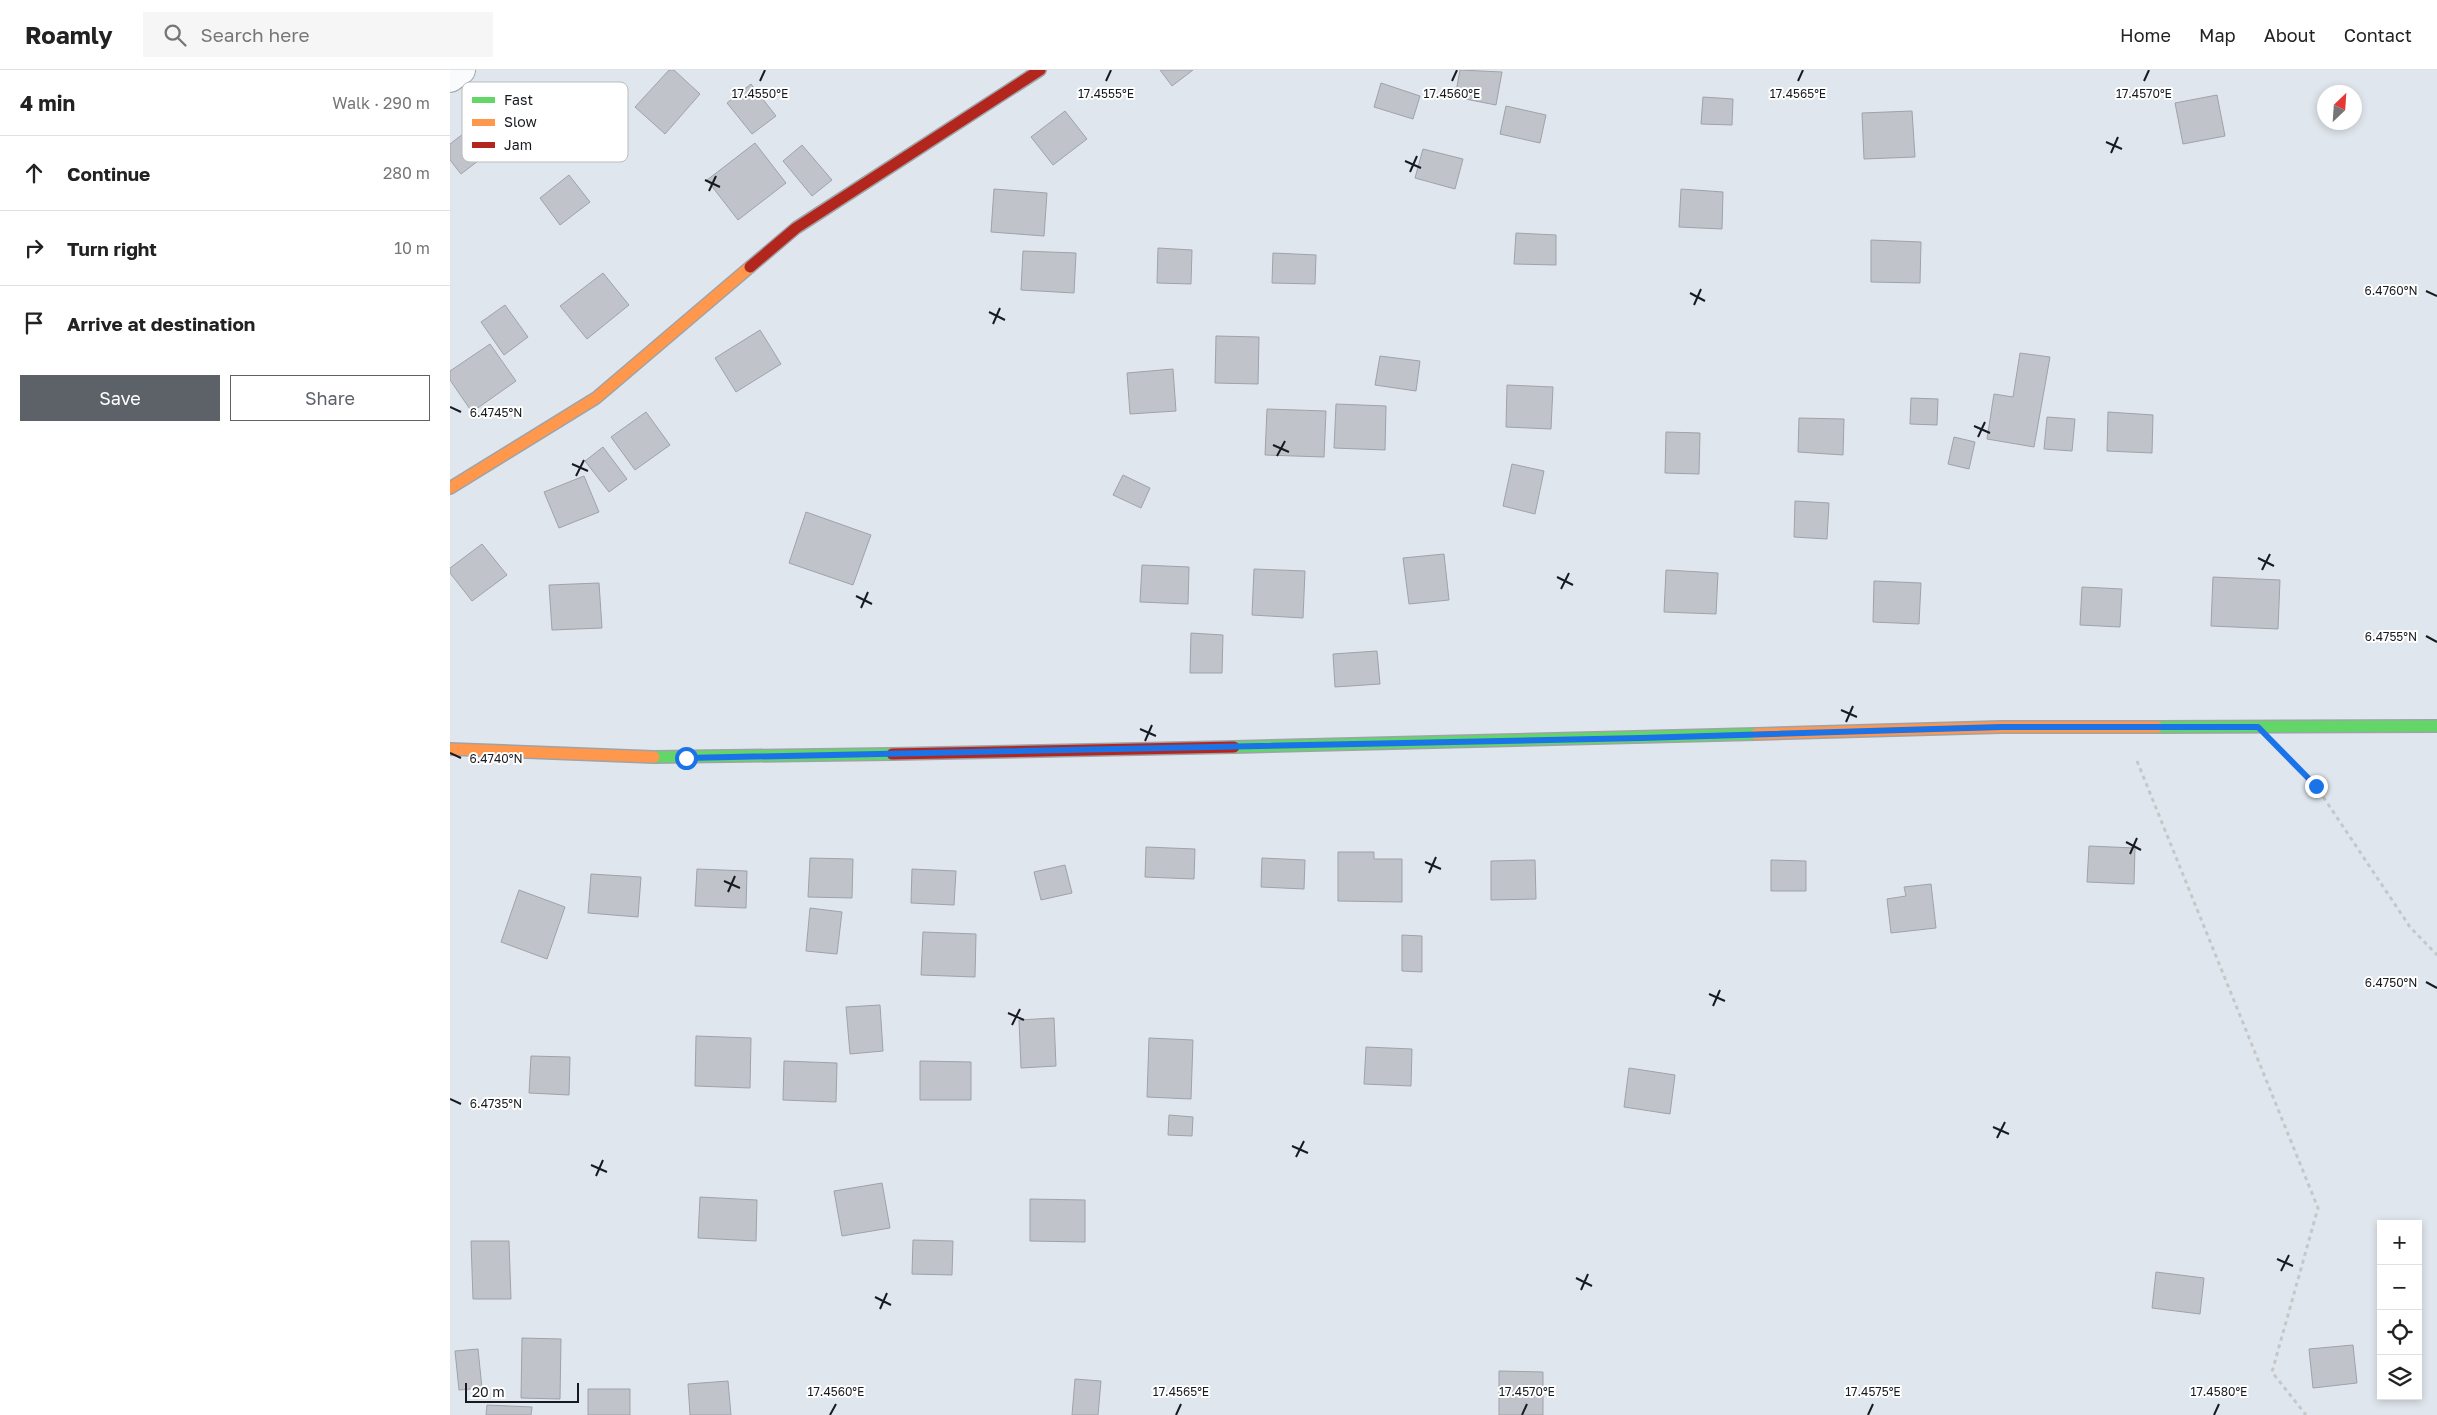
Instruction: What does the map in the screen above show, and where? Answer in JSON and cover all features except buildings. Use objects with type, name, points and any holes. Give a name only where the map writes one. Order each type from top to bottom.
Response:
[{"type":"main road","points":[[450,488],[596,398],[796,228],[1040,70]]},
{"type":"main road","points":[[450,748],[686,758],[1641,738],[2001,727],[2437,726]]},
{"type":"street","points":[[450,78],[461,70]]},
{"type":"path","points":[[2124,727],[2318,1208],[2272,1372],[2306,1415]]},
{"type":"path","points":[[2258,727],[2316,786],[2410,927],[2437,955]]},
{"type":"traffic: fast","points":[[2157,727],[2437,726]]},
{"type":"traffic: fast","points":[[1234,747],[1756,734]]},
{"type":"traffic: fast","points":[[654,757],[892,754]]},
{"type":"traffic: slow","points":[[450,488],[596,398],[750,267]]},
{"type":"traffic: slow","points":[[1756,734],[2001,727],[2157,727]]},
{"type":"traffic: slow","points":[[450,749],[654,757]]},
{"type":"traffic: jam","points":[[750,267],[796,228],[1040,70]]},
{"type":"traffic: jam","points":[[892,754],[1234,747]]},
{"type":"route","points":[[686,758],[1641,738],[2001,727],[2258,727],[2316,786]]}]
